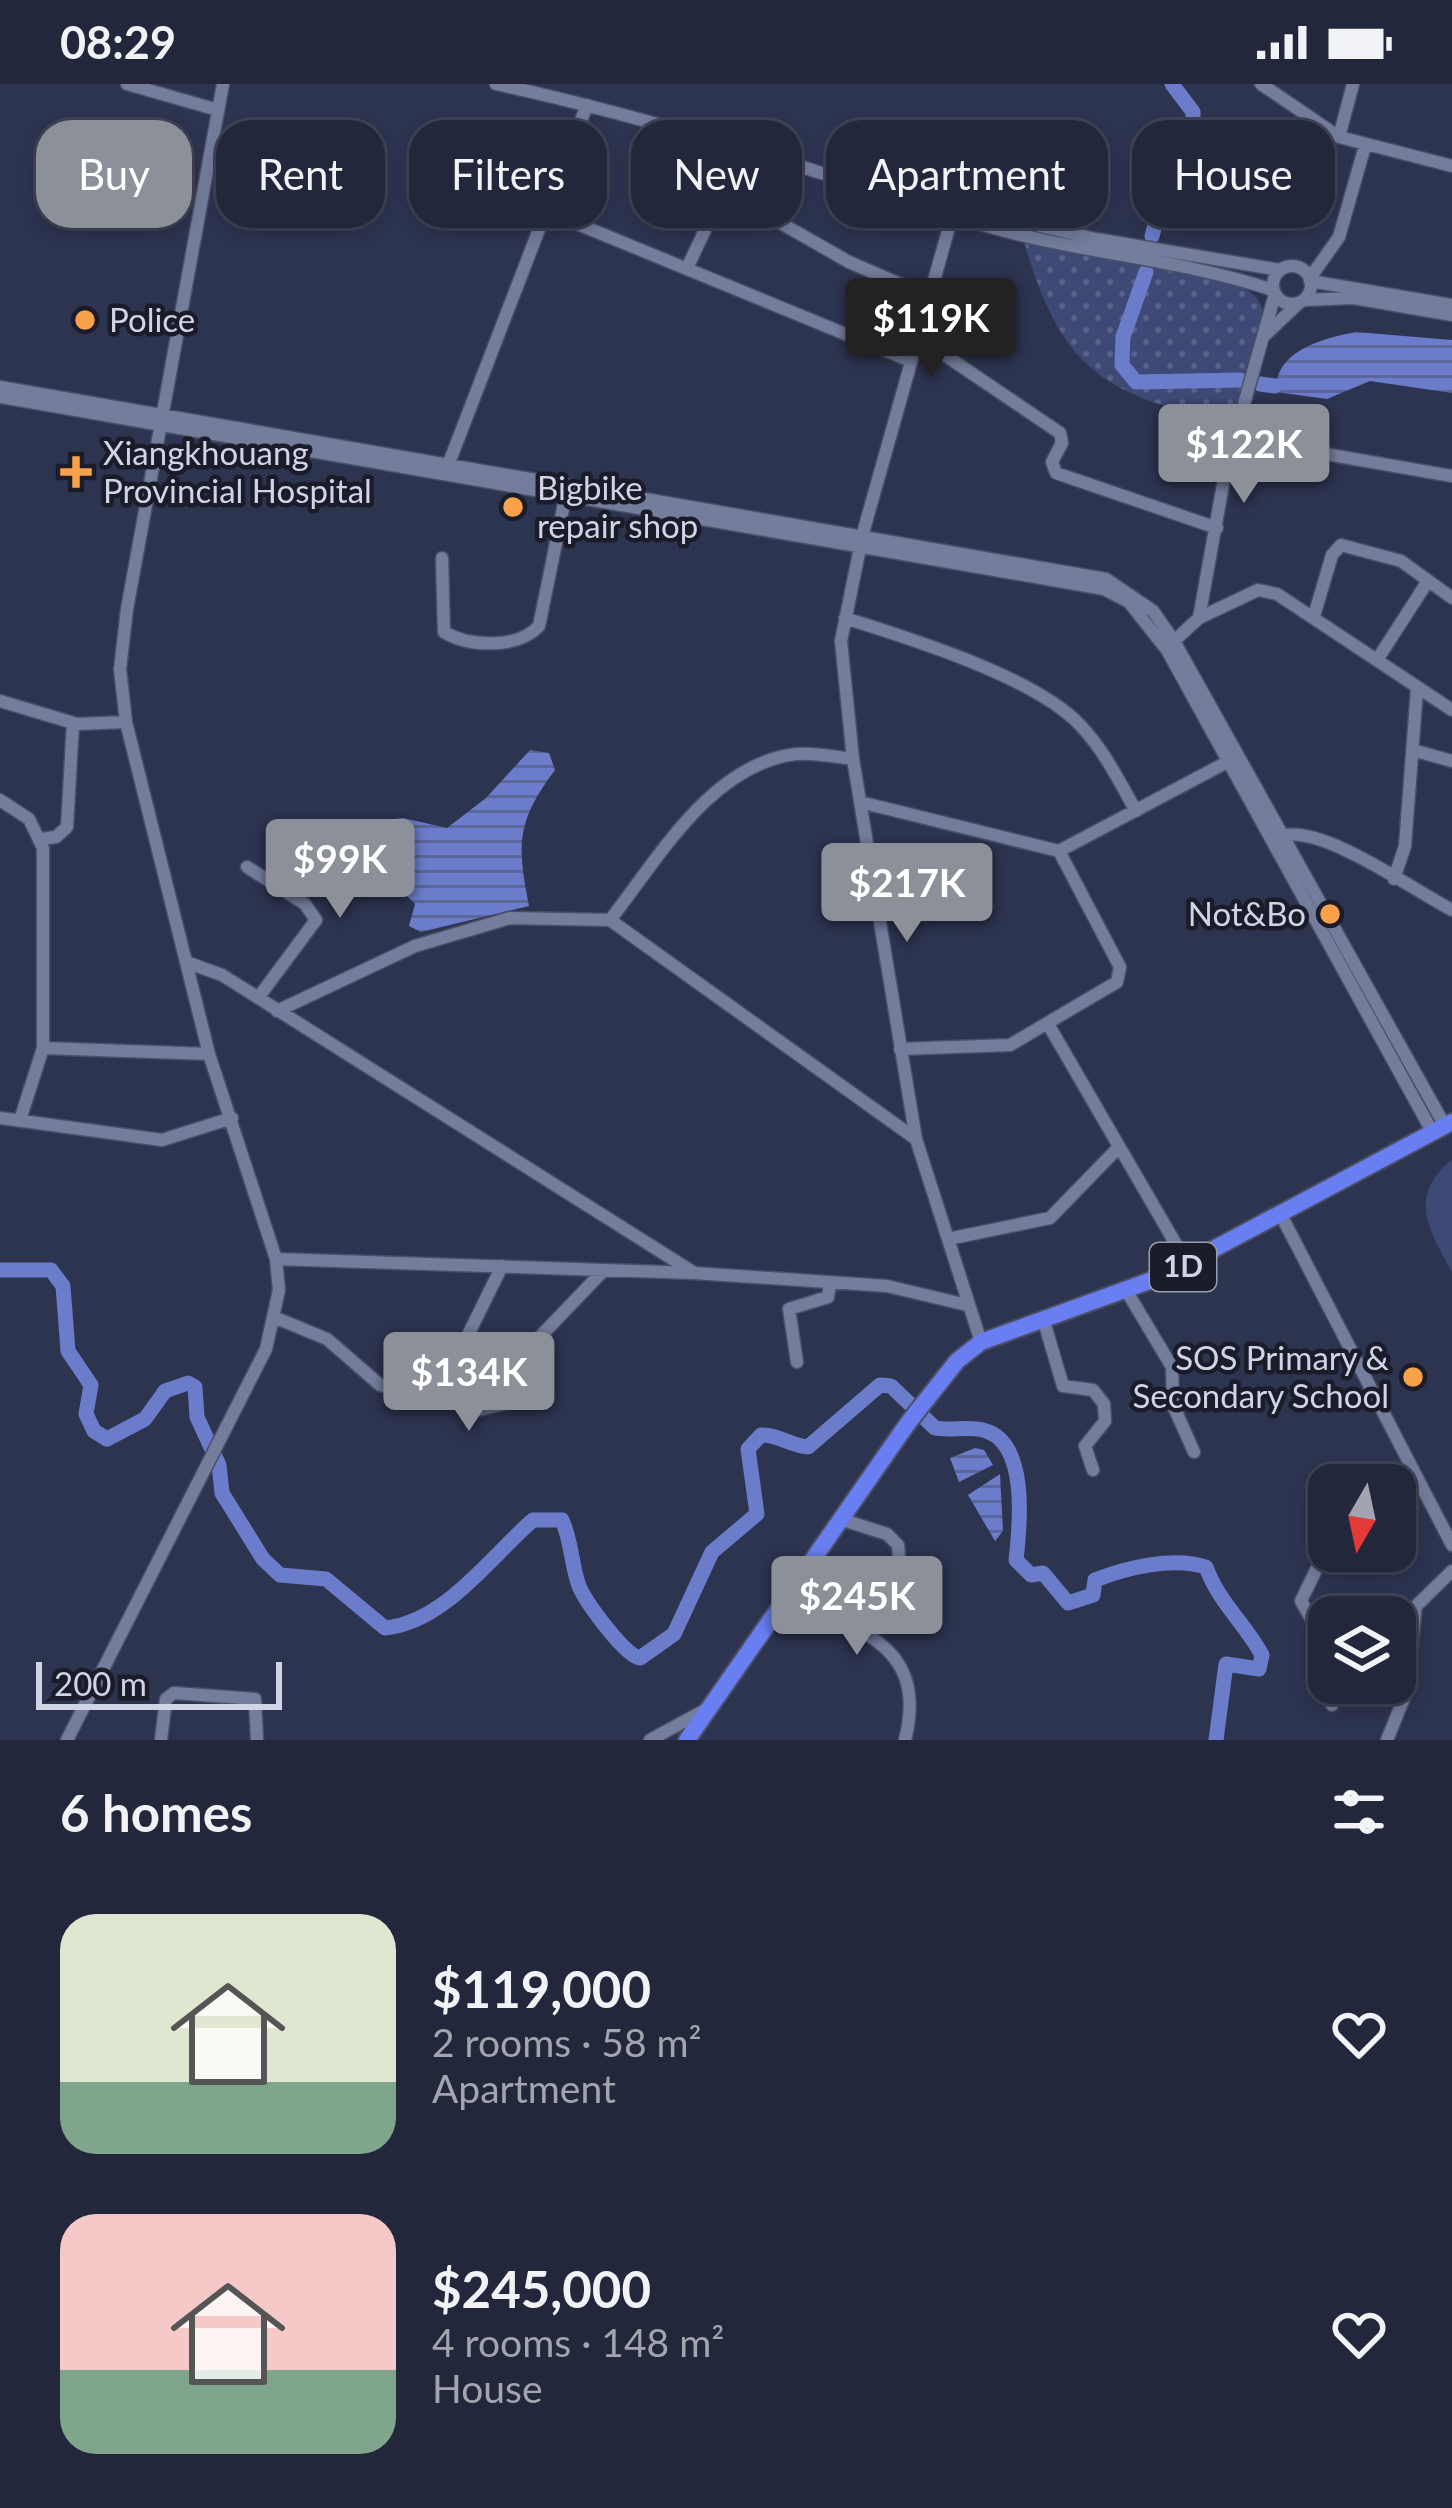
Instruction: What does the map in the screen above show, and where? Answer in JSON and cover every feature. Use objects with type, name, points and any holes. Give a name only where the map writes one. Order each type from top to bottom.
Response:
[{"type":"highway","name":"1D","points":[[687,1740],[908,1423],[981,1342],[1188,1265],[1443,1127]]},
{"type":"street","points":[[127,84],[218,110]]},
{"type":"street","points":[[67,1740],[266,1349],[275,1318],[277,1259],[209,1054],[126,722],[120,669],[160,419],[223,84]]},
{"type":"street","points":[[496,84],[639,120]]},
{"type":"street","points":[[1261,84],[1339,137],[1452,166]]},
{"type":"street","points":[[1339,137],[1353,84]]},
{"type":"street","points":[[580,120],[586,105]]},
{"type":"street","points":[[1263,337],[1302,302],[1310,279],[1336,245],[1365,146]]},
{"type":"street","points":[[447,468],[540,228]]},
{"type":"street","points":[[588,228],[911,361]]},
{"type":"street","points":[[688,266],[706,228]]},
{"type":"street","points":[[790,228],[848,262],[929,297]]},
{"type":"street","points":[[949,228],[862,538],[841,640],[853,760],[916,1139],[981,1342]]},
{"type":"street","points":[[1007,228],[1220,272],[1274,292],[1282,302],[1354,298],[1452,315]]},
{"type":"street","points":[[1051,228],[1286,268],[1310,279],[1452,305]]},
{"type":"street","points":[[1199,618],[1234,438],[1274,292],[1286,268],[1336,245]]},
{"type":"street","points":[[918,337],[1060,433],[1062,442],[1052,462],[1057,473],[1216,528]]},
{"type":"street","points":[[0,387],[160,419],[1106,579],[1153,610],[1174,641],[1233,760],[1282,836],[1443,1127]]},
{"type":"street","points":[[0,397],[160,419]]},
{"type":"street","points":[[1234,438],[1452,476]]},
{"type":"street","points":[[447,468],[566,494],[862,538],[1077,581],[1130,602],[1167,650],[1233,760],[1443,1127]]},
{"type":"street","points":[[442,557],[444,632],[457,640],[495,643],[532,633],[539,626],[566,494]]},
{"type":"street","points":[[1313,616],[1332,554],[1341,544],[1401,561],[1426,584],[1452,598]]},
{"type":"street","points":[[1377,661],[1426,584]]},
{"type":"street","points":[[1174,641],[1199,618],[1258,590],[1277,594],[1452,710]]},
{"type":"street","points":[[845,618],[938,648],[1057,706],[1101,750],[1136,811]]},
{"type":"street","points":[[1394,879],[1405,846],[1418,689]]},
{"type":"street","points":[[0,700],[74,723],[126,722]]},
{"type":"street","points":[[40,839],[63,834],[67,827],[74,723]]},
{"type":"street","points":[[1416,751],[1452,761]]},
{"type":"street","points":[[610,920],[700,808],[752,767],[791,754],[853,760]]},
{"type":"street","points":[[860,802],[1058,851],[1233,760]]},
{"type":"street","points":[[0,800],[29,819],[40,839],[43,1048],[20,1120]]},
{"type":"street","points":[[1282,836],[1295,832],[1327,842],[1452,910]]},
{"type":"street","points":[[900,1049],[1010,1045],[1121,976],[1058,851]]},
{"type":"street","points":[[248,866],[305,904],[316,920],[258,998]]},
{"type":"street","points":[[277,1011],[415,946],[510,918],[610,920],[916,1139]]},
{"type":"street","points":[[186,962],[222,975],[694,1273]]},
{"type":"street","points":[[1048,1024],[1188,1265]]},
{"type":"street","points":[[43,1048],[209,1054]]},
{"type":"street","points":[[0,1118],[162,1140],[232,1118]]},
{"type":"street","points":[[948,1240],[1050,1218],[1118,1148]]},
{"type":"street","points":[[1281,1214],[1409,1464]]},
{"type":"street","points":[[277,1259],[694,1273],[887,1286],[968,1305]]},
{"type":"street","points":[[439,1394],[502,1266]]},
{"type":"street","points":[[275,1318],[327,1339],[380,1385],[439,1394],[474,1411],[500,1408],[533,1344],[604,1270]]},
{"type":"street","points":[[797,1362],[789,1310],[828,1297],[830,1283]]},
{"type":"street","points":[[1126,1290],[1172,1367],[1173,1405],[1194,1452]]},
{"type":"street","points":[[1043,1318],[1063,1386],[1093,1390],[1103,1404],[1105,1421],[1085,1445],[1093,1470]]},
{"type":"street","points":[[1416,1478],[1452,1546]]},
{"type":"street","points":[[840,1519],[887,1534],[898,1545],[897,1569],[904,1580],[919,1585]]},
{"type":"street","points":[[1388,1740],[1406,1693],[1416,1606],[1452,1570]]},
{"type":"street","points":[[1308,1613],[1301,1601],[1315,1572]]},
{"type":"street","points":[[788,1595],[897,1655],[912,1693],[905,1740]]},
{"type":"street","points":[[161,1740],[166,1699],[174,1693],[254,1699],[257,1740]]},
{"type":"street","points":[[650,1740],[711,1707]]},
{"type":"shaded area","points":[[1022,234],[1193,267],[1250,292],[1262,308],[1263,336],[1238,425],[1153,402],[1094,370],[1071,347],[1053,318]]},
{"type":"shaded area","points":[[1356,332],[1452,340],[1452,393],[1370,381],[1327,399],[1276,392],[1283,366],[1292,356]]},
{"type":"shaded area","points":[[530,750],[549,753],[555,770],[533,805],[523,835],[529,906],[421,932],[409,926],[415,904],[362,852],[379,821],[403,818],[447,828],[486,798]]},
{"type":"shaded area","points":[[1452,1160],[1452,1272],[1430,1227],[1426,1200],[1438,1173]]},
{"type":"shaded area","points":[[975,1448],[984,1450],[993,1465],[959,1482],[950,1458]]},
{"type":"shaded area","points":[[1000,1474],[1003,1531],[995,1541],[968,1495]]},
{"type":"waterway","points":[[1152,236],[1176,150],[1193,132],[1193,112],[1172,84]]},
{"type":"waterway","points":[[1146,272],[1123,337],[1122,365],[1136,382],[1240,380]]},
{"type":"waterway","points":[[1260,384],[1275,386]]},
{"type":"waterway","points":[[0,1270],[51,1270],[63,1286],[68,1351],[91,1385],[86,1414],[94,1431],[107,1439],[145,1419],[165,1391],[188,1383],[195,1387],[197,1417],[219,1465],[222,1493],[263,1559],[280,1575],[326,1579],[385,1628],[407,1623],[447,1601],[533,1520],[562,1520],[583,1594],[617,1640],[640,1658],[674,1634],[712,1552],[757,1514],[748,1449],[761,1435],[808,1447],[880,1385],[891,1386],[935,1428],[977,1429],[998,1437],[1015,1467],[1018,1486],[1016,1560],[1031,1575],[1043,1573],[1068,1603],[1093,1595],[1095,1580],[1121,1571],[1165,1563],[1206,1567],[1262,1655],[1259,1669],[1226,1664],[1216,1740]]},
{"type":"place","name":"Police","points":[[85,320]]},
{"type":"place","name":"Xiangkhouang Provincial Hospital","points":[[76,472]]},
{"type":"place","name":"Bigbike repair shop","points":[[513,507]]},
{"type":"place","name":"Not&Bo","points":[[1330,914]]},
{"type":"place","name":"SOS Primary & Secondary School","points":[[1413,1377]]}]
